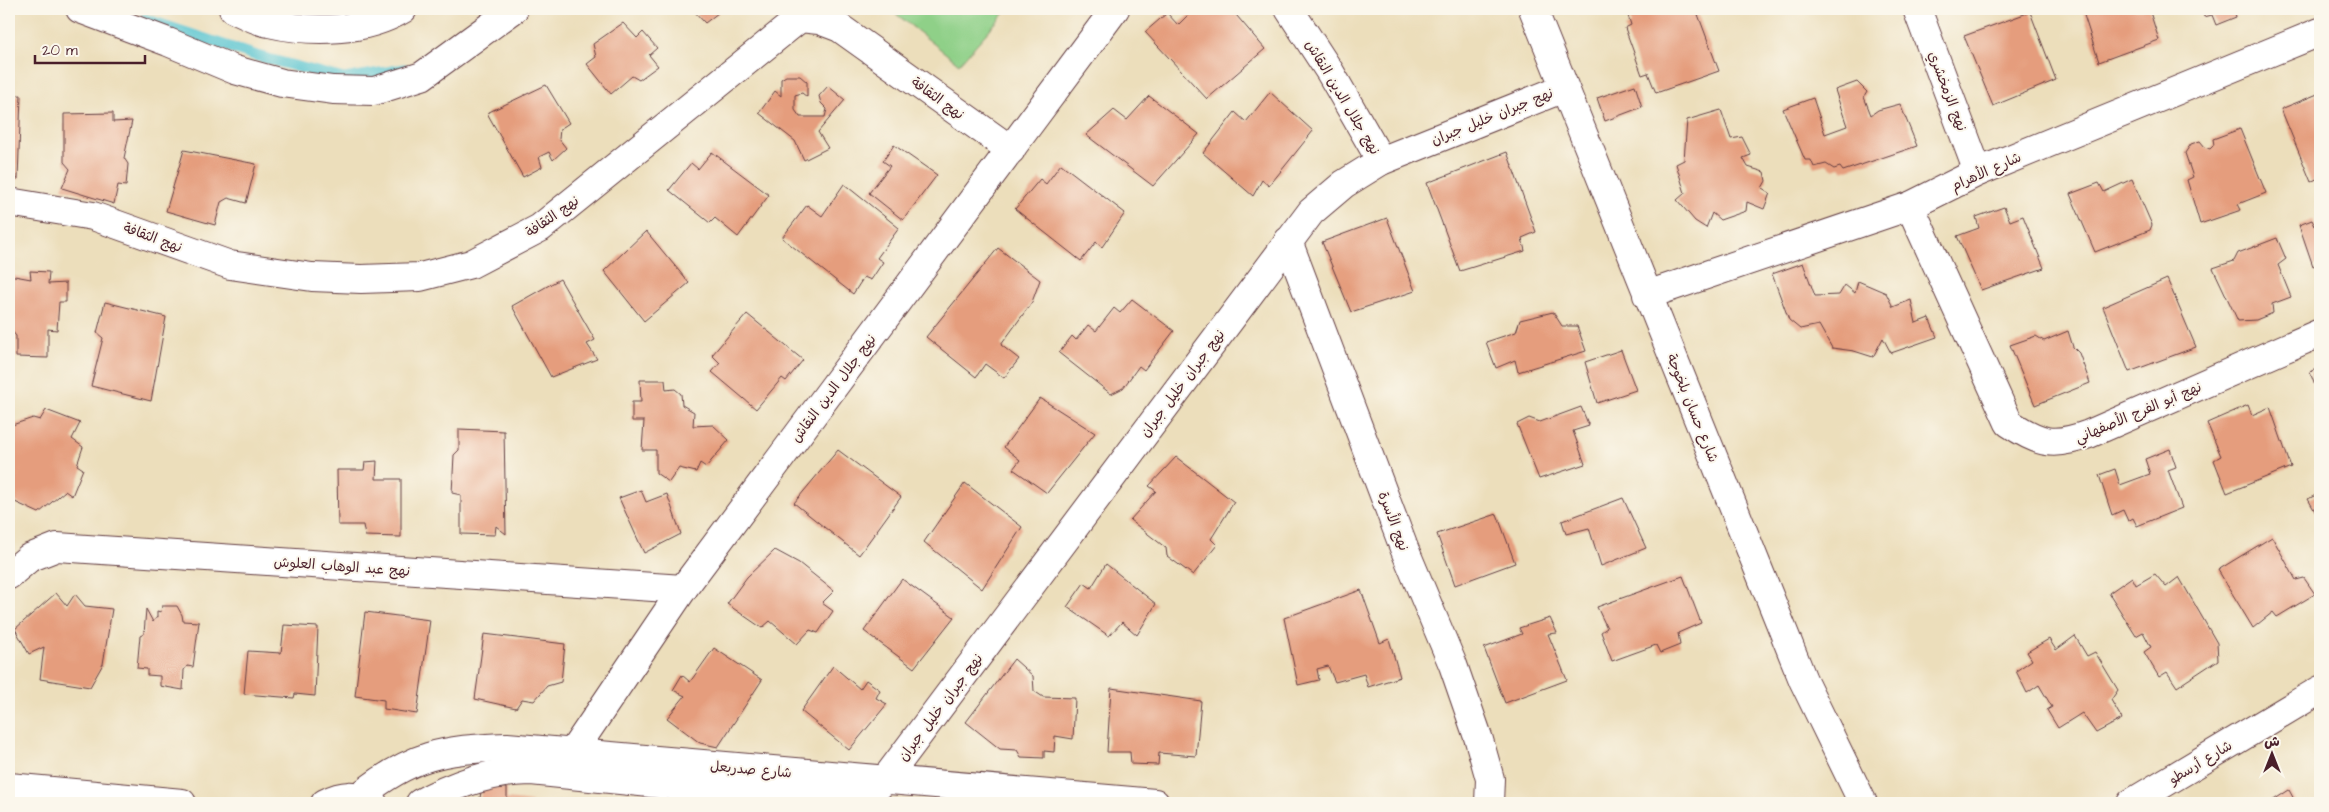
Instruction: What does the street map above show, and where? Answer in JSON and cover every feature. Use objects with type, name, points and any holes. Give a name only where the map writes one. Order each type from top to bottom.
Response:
[{"type":"street","points":[[80,9],[236,70],[282,83],[332,90],[374,91],[422,76],[514,9]]},
{"type":"street","points":[[233,9],[268,23],[309,28],[348,28],[389,17],[403,9]]},
{"type":"street","name":"نهج جلال الدين النقاش","points":[[566,764],[683,589],[1115,9]]},
{"type":"street","name":"نهج جلال الدين النقاش","points":[[1289,9],[1330,72],[1381,161]]},
{"type":"street","name":"شارع حسان بلخوجة","points":[[1533,9],[1803,680],[1863,803]]},
{"type":"street","name":"نهج الزمخشري","points":[[1917,9],[1978,172]]},
{"type":"street","name":"نهج الثقافة","points":[[9,202],[93,216],[230,265],[312,277],[361,279],[420,277],[471,264],[540,228],[785,28],[800,18],[819,20],[840,28],[1011,150]]},
{"type":"street","name":"شارع الأهرام","points":[[1647,295],[1910,206],[1978,172],[2320,32]]},
{"type":"street","name":"نهج جبران خليل جبران","points":[[860,803],[884,781],[1311,212],[1344,184],[1381,161],[1564,88]]},
{"type":"street","name":"نهج أبو الفرج الأصفهاني","points":[[1910,206],[2009,423],[2030,437],[2052,442],[2068,442],[2320,333]]},
{"type":"street","name":"نهج الأسرة","points":[[1288,241],[1404,548],[1459,684],[1479,740],[1490,779],[1489,803]]},
{"type":"street","name":"نهج عبد الوهاب العلوش","points":[[9,575],[28,558],[57,547],[683,589]]},
{"type":"street","name":"شارع أرسطو","points":[[2131,803],[2320,690]]},
{"type":"street","name":"شارع صدربعل","points":[[366,800],[385,776],[406,764],[436,754],[469,748],[507,747],[566,764],[848,803]]},
{"type":"street","name":"شارع صدربعل","points":[[420,803],[485,775],[566,764],[884,781],[1155,803]]},
{"type":"street","points":[[9,788],[182,803]]},
{"type":"street","points":[[325,803],[341,796],[366,800]]},
{"type":"green space","points":[[890,9],[1008,9],[959,64]]},
{"type":"building","points":[[692,9],[723,9],[705,23]]},
{"type":"building","points":[[1194,9],[1231,9],[1265,49],[1207,99],[1145,32],[1167,13],[1178,25]]},
{"type":"building","points":[[1626,9],[1696,9],[1719,71],[1656,93],[1648,73],[1642,75],[1625,28],[1631,25]]},
{"type":"building","points":[[2082,9],[2149,9],[2159,40],[2099,62]]},
{"type":"building","points":[[2202,9],[2234,9],[2236,17],[2216,25],[2212,15],[2204,17]]},
{"type":"building","points":[[2030,12],[2056,80],[1993,106],[1964,36]]},
{"type":"building","points":[[623,23],[637,38],[643,32],[657,48],[649,55],[658,66],[639,80],[632,76],[611,94],[587,64],[596,57],[593,44]]},
{"type":"building","points":[[786,76],[800,76],[807,82],[807,97],[802,93],[795,95],[795,110],[800,117],[825,117],[827,109],[821,103],[819,96],[828,86],[845,100],[818,132],[828,148],[804,160],[795,141],[759,113],[775,91],[781,96],[781,79]]},
{"type":"building","points":[[1857,82],[1867,92],[1864,97],[1871,115],[1878,110],[1900,104],[1917,146],[1843,171],[1840,167],[1834,169],[1826,164],[1814,167],[1811,160],[1805,160],[1783,109],[1813,98],[1825,134],[1847,126],[1835,90]]},
{"type":"building","points":[[546,85],[569,123],[560,129],[559,139],[566,148],[553,160],[549,152],[539,157],[542,167],[523,177],[487,113]]},
{"type":"building","points":[[1635,85],[1642,107],[1605,121],[1597,98]]},
{"type":"building","points":[[1270,92],[1313,131],[1269,186],[1262,180],[1253,196],[1203,153],[1235,112],[1246,122]]},
{"type":"building","points":[[2320,93],[2320,177],[2311,182],[2281,109]]},
{"type":"building","points":[[21,95],[18,179],[9,179],[9,96]]},
{"type":"building","points":[[1149,96],[1199,134],[1153,186],[1086,135],[1114,110],[1127,120]]},
{"type":"building","points":[[1721,110],[1731,139],[1742,137],[1751,155],[1743,158],[1748,167],[1764,172],[1766,181],[1762,188],[1770,193],[1764,209],[1747,202],[1746,211],[1720,220],[1712,213],[1706,228],[1695,221],[1677,200],[1685,193],[1676,164],[1684,160],[1687,120]]},
{"type":"building","points":[[113,113],[113,122],[132,121],[124,158],[128,164],[126,186],[118,185],[114,204],[62,188],[70,169],[64,162],[64,114]]},
{"type":"building","points":[[2240,129],[2266,193],[2238,204],[2241,210],[2200,224],[2187,180],[2193,177],[2185,153],[2191,144],[2200,141],[2205,147],[2210,149],[2214,145],[2213,139]]},
{"type":"building","points":[[894,145],[937,175],[903,220],[869,193],[890,166],[883,161]]},
{"type":"building","points":[[184,150],[256,164],[246,203],[228,198],[221,202],[215,225],[166,211]]},
{"type":"building","points":[[712,152],[769,195],[738,237],[715,218],[710,223],[669,190],[691,163],[698,169]]},
{"type":"building","points":[[1507,152],[1536,232],[1522,238],[1525,251],[1460,271],[1427,183]]},
{"type":"building","points":[[1061,164],[1125,213],[1102,247],[1096,242],[1081,261],[1015,209],[1040,179],[1046,184]]},
{"type":"building","points":[[2132,179],[2152,225],[2150,230],[2095,252],[2070,194],[2099,183],[2104,192]]},
{"type":"building","points":[[844,184],[899,228],[877,258],[883,262],[871,280],[864,277],[853,294],[782,238],[807,205],[822,216]]},
{"type":"building","points":[[2004,207],[2010,221],[2023,216],[2044,268],[1981,290],[1957,236],[1979,228],[1976,217]]},
{"type":"building","points":[[1387,218],[1415,291],[1351,312],[1322,242]]},
{"type":"building","points":[[2312,220],[2315,226],[2320,223],[2320,263],[2313,266],[2299,225]]},
{"type":"building","points":[[646,231],[689,283],[644,321],[604,271]]},
{"type":"building","points":[[2277,238],[2286,259],[2278,265],[2291,297],[2272,304],[2273,313],[2256,320],[2238,321],[2213,268],[2234,261],[2238,253]]},
{"type":"building","points":[[998,248],[1040,280],[1032,302],[1001,345],[1019,359],[1004,378],[985,364],[976,377],[926,337]]},
{"type":"building","points":[[1803,263],[1815,296],[1839,295],[1845,285],[1855,293],[1858,281],[1886,293],[1893,307],[1911,300],[1916,323],[1929,318],[1937,337],[1891,353],[1883,338],[1873,357],[1854,351],[1832,348],[1819,325],[1800,329],[1789,320],[1772,274]]},
{"type":"building","points":[[30,271],[49,272],[48,284],[66,283],[66,302],[59,302],[57,330],[48,329],[48,358],[16,357],[16,336],[11,330],[11,321],[9,321],[9,275],[31,279]]},
{"type":"building","points":[[560,279],[595,340],[587,344],[597,359],[551,377],[512,306]]},
{"type":"building","points":[[2167,279],[2196,347],[2129,372],[2103,307]]},
{"type":"building","points":[[1132,299],[1174,331],[1144,370],[1139,366],[1123,388],[1111,394],[1059,353],[1072,336],[1076,340],[1088,325],[1096,331],[1114,308],[1120,313]]},
{"type":"building","points":[[105,302],[166,317],[151,401],[91,386],[103,338],[97,333]]},
{"type":"building","points":[[1553,312],[1562,326],[1577,326],[1586,351],[1518,372],[1515,360],[1496,368],[1486,342],[1516,332],[1520,320]]},
{"type":"building","points":[[747,314],[803,360],[786,381],[782,378],[756,409],[712,372],[720,363],[712,355]]},
{"type":"building","points":[[2068,331],[2073,347],[2079,353],[2090,383],[2035,405],[2010,345],[2036,336],[2044,341]]},
{"type":"building","points":[[1621,350],[1636,390],[1597,403],[1585,362]]},
{"type":"building","points":[[2320,368],[2320,400],[2310,372]]},
{"type":"building","points":[[640,380],[665,380],[666,390],[675,389],[681,394],[682,405],[694,412],[693,426],[713,425],[729,440],[706,467],[700,463],[696,472],[679,468],[669,482],[656,473],[656,450],[642,450],[644,421],[632,421],[632,402],[641,402]]},
{"type":"building","points":[[1040,398],[1095,433],[1047,493],[1013,469],[1020,460],[1004,447]]},
{"type":"building","points":[[2248,405],[2252,415],[2270,407],[2291,467],[2227,493],[2214,460],[2221,456],[2207,423]]},
{"type":"building","points":[[1581,407],[1589,426],[1573,431],[1585,464],[1539,479],[1517,424],[1529,418],[1540,422]]},
{"type":"building","points":[[46,410],[80,423],[72,439],[83,447],[77,465],[83,469],[72,496],[65,491],[39,513],[15,502],[9,494],[9,481],[13,477],[9,472],[9,426],[33,418],[40,420]]},
{"type":"building","points":[[459,429],[504,431],[506,534],[496,526],[495,535],[461,534],[461,495],[452,493],[454,455],[459,450]]},
{"type":"building","points":[[2170,449],[2176,467],[2168,470],[2182,508],[2137,526],[2133,518],[2128,521],[2123,510],[2112,515],[2099,475],[2115,469],[2120,485],[2150,474],[2145,459]]},
{"type":"building","points":[[838,450],[901,497],[859,555],[794,503]]},
{"type":"building","points":[[1176,457],[1234,502],[1211,539],[1217,545],[1193,575],[1167,556],[1166,548],[1130,520],[1156,491],[1149,486]]},
{"type":"building","points":[[377,461],[376,479],[401,479],[401,537],[365,536],[363,525],[338,525],[337,470],[364,470],[365,462]]},
{"type":"building","points":[[965,483],[1022,527],[982,589],[924,542]]},
{"type":"building","points":[[641,490],[646,502],[667,494],[681,534],[644,553],[619,498]]},
{"type":"building","points":[[2320,493],[2320,520],[2308,499]]},
{"type":"building","points":[[1623,498],[1646,548],[1601,566],[1589,528],[1566,534],[1562,521]]},
{"type":"building","points":[[1497,514],[1515,563],[1455,585],[1437,534]]},
{"type":"building","points":[[2272,537],[2296,580],[2304,578],[2315,594],[2277,617],[2273,612],[2253,628],[2218,570]]},
{"type":"building","points":[[775,550],[799,563],[834,591],[822,603],[833,611],[818,633],[810,630],[797,644],[770,621],[762,628],[727,604],[747,577]]},
{"type":"building","points":[[1106,564],[1156,604],[1137,635],[1122,622],[1109,636],[1067,607],[1084,583],[1091,588]]},
{"type":"building","points":[[2155,574],[2166,587],[2179,577],[2217,643],[2218,660],[2177,687],[2167,672],[2159,677],[2144,652],[2151,647],[2143,632],[2136,636],[2109,593],[2132,577],[2136,585]]},
{"type":"building","points":[[1683,576],[1701,623],[1678,633],[1680,645],[1660,653],[1656,645],[1612,661],[1601,632],[1607,628],[1597,607]]},
{"type":"building","points":[[902,579],[954,617],[914,668],[864,631]]},
{"type":"building","points":[[1361,590],[1380,643],[1389,639],[1400,677],[1368,687],[1364,674],[1335,682],[1328,666],[1317,669],[1319,680],[1298,685],[1284,618]]},
{"type":"building","points":[[56,593],[67,606],[75,594],[85,606],[112,609],[103,664],[90,687],[40,679],[44,647],[29,654],[15,629]]},
{"type":"building","points":[[162,606],[177,606],[183,621],[199,622],[193,667],[187,666],[184,670],[183,690],[160,686],[160,676],[147,675],[147,669],[137,668],[140,636],[144,634],[146,609],[153,622],[157,617],[157,611],[161,612]]},
{"type":"building","points":[[365,612],[430,620],[417,714],[384,709],[384,700],[355,696]]},
{"type":"building","points":[[1550,618],[1557,633],[1548,634],[1567,680],[1505,703],[1484,648],[1522,634],[1519,628]]},
{"type":"building","points":[[284,625],[318,627],[315,696],[295,694],[294,698],[244,694],[248,651],[281,653]]},
{"type":"building","points":[[484,634],[565,644],[561,682],[547,686],[534,701],[522,699],[516,708],[475,699]]},
{"type":"building","points":[[2075,636],[2087,656],[2095,652],[2118,690],[2111,700],[2122,719],[2096,733],[2082,713],[2058,728],[2047,710],[2052,707],[2039,685],[2027,693],[2016,671],[2032,660],[2027,652],[2049,639],[2056,650]]},
{"type":"building","points":[[714,648],[762,680],[718,747],[700,743],[667,718],[685,696],[673,690],[682,675],[690,682]]},
{"type":"building","points":[[1014,659],[1033,676],[1034,691],[1043,697],[1075,698],[1073,739],[1055,736],[1054,752],[1044,751],[1044,758],[1021,757],[1017,750],[1000,749],[966,722]]},
{"type":"building","points":[[833,666],[860,689],[866,680],[880,690],[876,698],[887,704],[849,750],[801,711]]},
{"type":"building","points":[[1111,688],[1201,701],[1196,756],[1159,753],[1158,765],[1131,764],[1130,752],[1107,752]]},
{"type":"building","points":[[482,787],[507,788],[507,799],[539,803],[479,803]]},
{"type":"building","points":[[2289,790],[2296,803],[2269,803]]},
{"type":"waterway","points":[[145,19],[257,56],[344,79],[404,69]]}]
